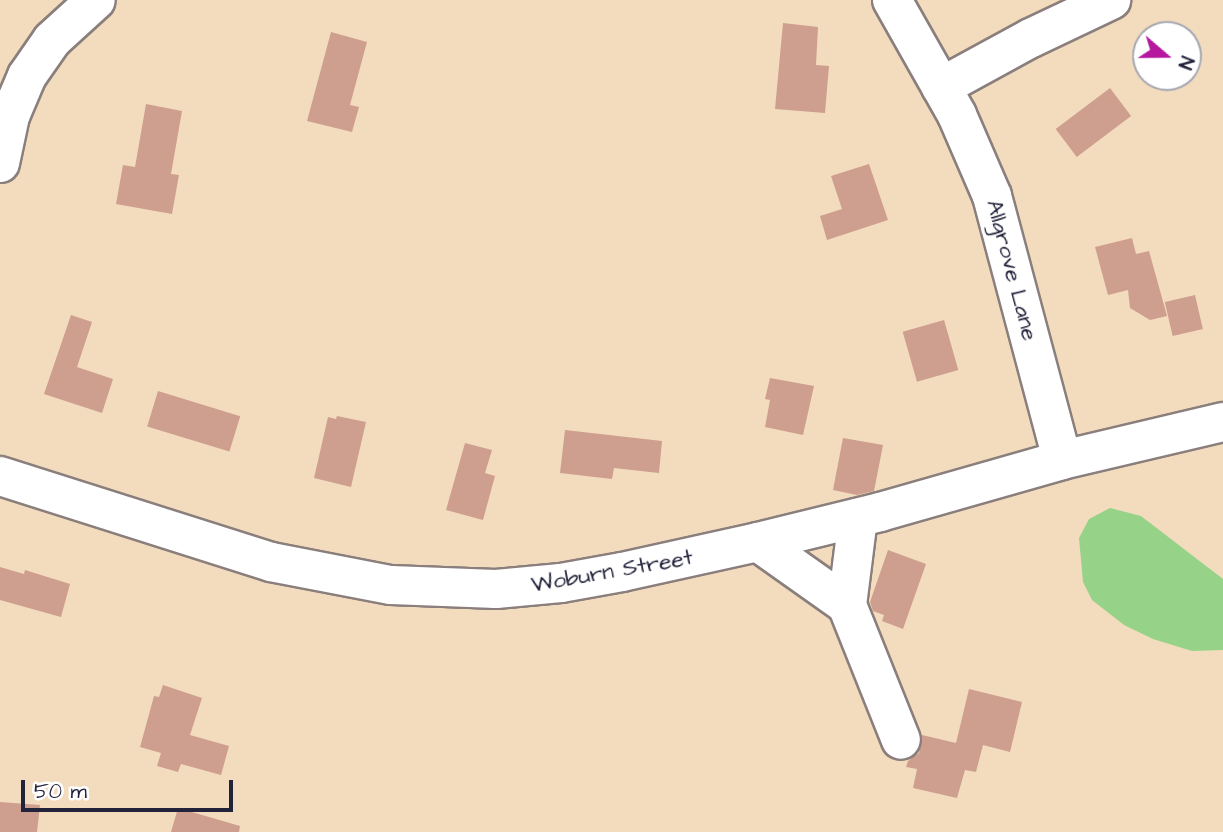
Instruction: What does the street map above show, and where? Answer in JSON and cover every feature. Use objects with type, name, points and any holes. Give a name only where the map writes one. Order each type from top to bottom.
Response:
[{"type":"street","points":[[0,163],[10,116],[27,75],[57,34],[96,0]]},
{"type":"street","name":"Allgrove Lane","points":[[892,0],[941,88],[992,196],[1062,460]]},
{"type":"street","points":[[941,88],[1031,38],[1111,0]]},
{"type":"street","name":"Woburn Street","points":[[0,476],[271,562],[391,585],[464,589],[526,587],[622,572],[758,542],[1062,460],[1223,422]]},
{"type":"street","points":[[858,517],[847,606],[901,740]]},
{"type":"street","points":[[758,542],[847,606]]},
{"type":"green space","points":[[1110,508],[1141,516],[1223,579],[1223,650],[1192,651],[1153,639],[1124,625],[1092,600],[1083,582],[1079,538],[1089,519]]},
{"type":"building","points":[[783,23],[818,27],[816,65],[829,66],[825,113],[775,109]]},
{"type":"building","points":[[331,32],[367,42],[350,105],[359,107],[352,132],[307,121]]},
{"type":"building","points":[[1110,88],[1131,116],[1077,157],[1056,129]]},
{"type":"building","points":[[146,104],[182,111],[171,174],[179,175],[172,214],[116,204],[123,165],[135,167]]},
{"type":"building","points":[[869,164],[888,220],[827,240],[820,216],[842,209],[831,176]]},
{"type":"building","points":[[1132,238],[1136,254],[1149,251],[1167,316],[1150,320],[1130,308],[1128,290],[1108,295],[1095,247]]},
{"type":"building","points":[[1195,295],[1203,329],[1173,336],[1165,302]]},
{"type":"building","points":[[71,315],[92,322],[77,367],[113,379],[102,413],[44,394]]},
{"type":"building","points":[[944,320],[958,370],[917,382],[903,332]]},
{"type":"building","points":[[770,378],[814,386],[803,435],[765,427],[770,400],[765,399]]},
{"type":"building","points":[[158,391],[240,416],[229,452],[147,426]]},
{"type":"building","points":[[337,416],[366,422],[351,487],[314,478],[328,417],[336,419]]},
{"type":"building","points":[[565,430],[662,441],[659,473],[614,468],[612,479],[560,473]]},
{"type":"building","points":[[843,438],[883,445],[874,491],[857,495],[833,490]]},
{"type":"building","points":[[465,443],[492,450],[485,473],[495,476],[483,520],[446,510]]},
{"type":"building","points":[[888,550],[926,564],[903,629],[882,621],[884,615],[873,611],[870,602]]},
{"type":"building","points":[[0,567],[24,574],[25,570],[70,584],[61,617],[0,600]]},
{"type":"building","points":[[163,685],[202,698],[190,735],[229,746],[221,775],[181,764],[178,772],[157,766],[161,753],[140,747],[154,696],[159,697]]},
{"type":"building","points":[[969,689],[1022,702],[1010,752],[983,745],[976,772],[965,770],[957,798],[913,788],[917,769],[906,767],[908,761],[919,753],[922,735],[956,743]]},
{"type":"building","points":[[0,802],[40,805],[37,832],[0,832]]},
{"type":"building","points":[[178,808],[240,826],[239,832],[171,832]]}]
